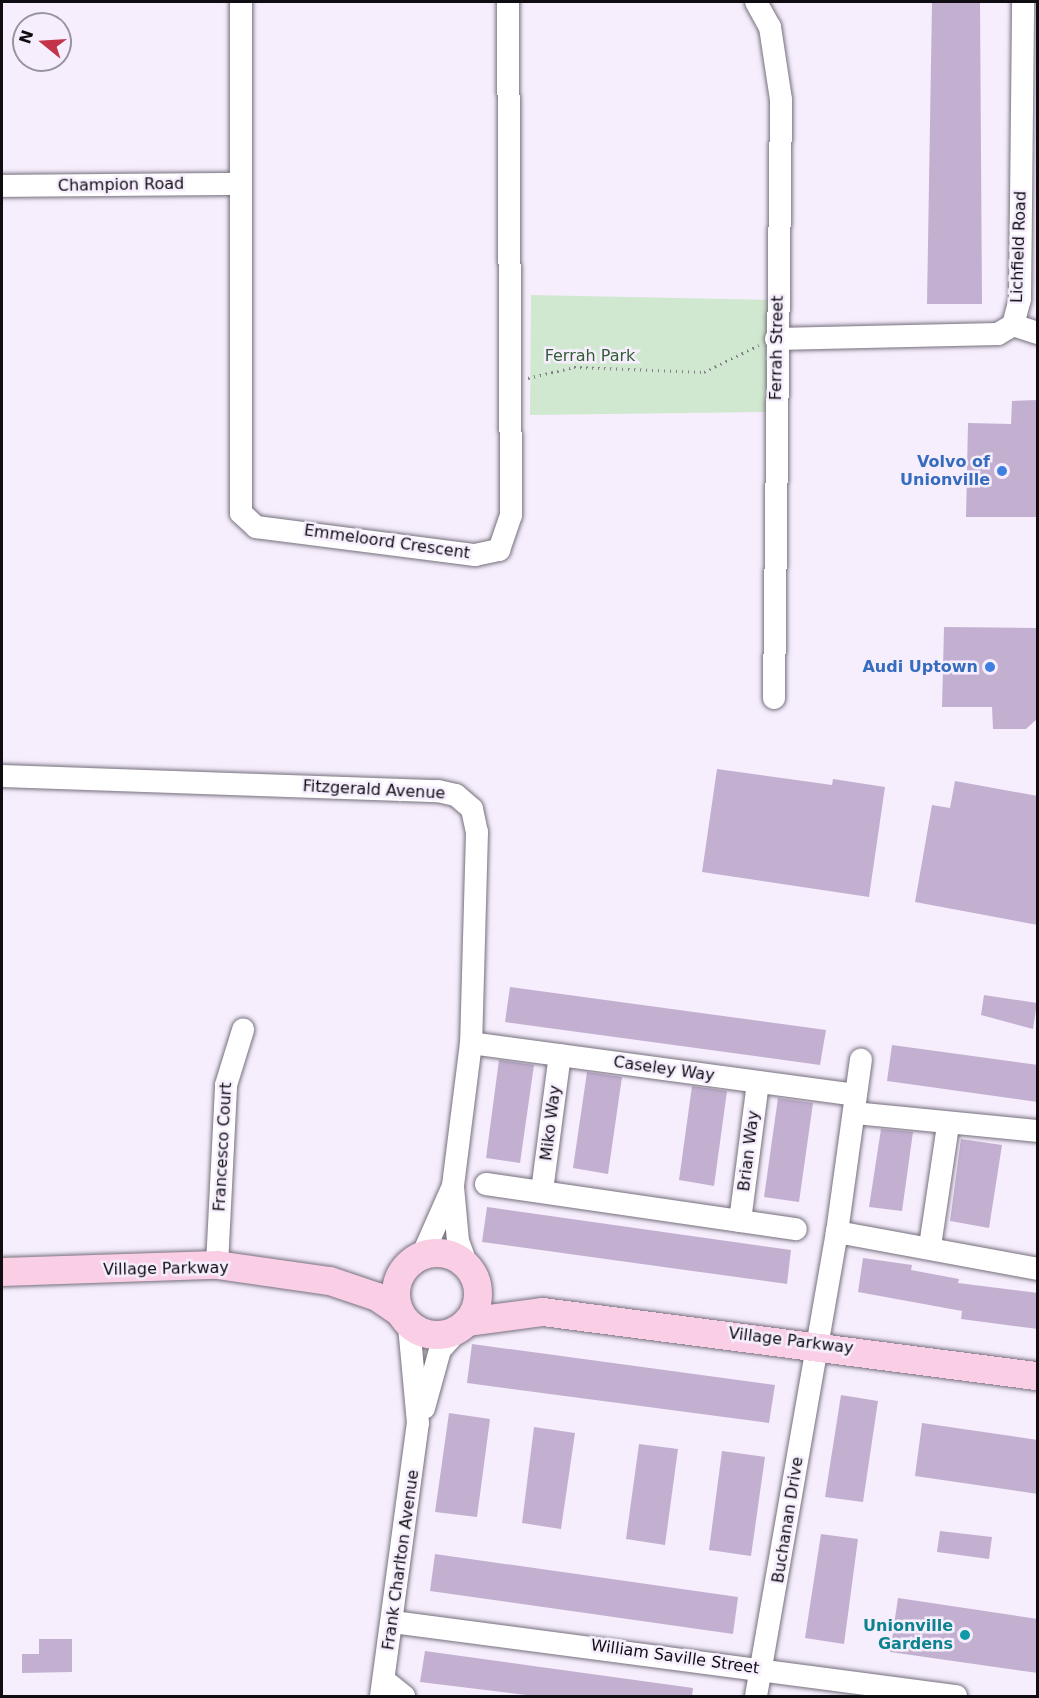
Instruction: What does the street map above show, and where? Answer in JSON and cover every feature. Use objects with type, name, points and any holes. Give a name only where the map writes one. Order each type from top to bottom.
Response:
[{"type":"main road","points":[[446,1254],[471,1273],[477,1302],[462,1326],[432,1336],[404,1319],[395,1289],[413,1262],[446,1254]]},
{"type":"main road","name":"Village Parkway","points":[[330,1281],[413,1262]]},
{"type":"main road","name":"Village Parkway","points":[[2,1272],[217,1265],[330,1281],[377,1297],[404,1319]]},
{"type":"main road","name":"Village Parkway","points":[[471,1273],[543,1312]]},
{"type":"main road","name":"Village Parkway","points":[[462,1326],[543,1312],[814,1343],[1038,1376]]},
{"type":"street","name":"Emmeloord Crescent","points":[[241,2],[239,501],[246,523],[475,555],[499,550],[512,515],[509,383],[508,2]]},
{"type":"street","name":"Ferrah Street","points":[[756,2],[770,27],[781,100],[776,339],[774,699]]},
{"type":"street","name":"Lichfield Road","points":[[776,339],[998,334],[1012,325],[1020,298],[1030,41],[1023,2]]},
{"type":"street","name":"Champion Road","points":[[2,186],[241,184]]},
{"type":"street","points":[[1012,325],[1038,333]]},
{"type":"street","name":"Fitzgerald Avenue","points":[[2,776],[456,795],[472,809],[477,832],[471,1043],[453,1186],[460,1251],[471,1273]]},
{"type":"street","name":"Francesco Court","points":[[217,1265],[226,1085],[243,1030]]},
{"type":"street","name":"Caseley Way","points":[[471,1043],[758,1082],[948,1125],[1038,1131]]},
{"type":"street","name":"Miko Way","points":[[542,1191],[560,1055]]},
{"type":"street","name":"Buchanan Drive","points":[[756,1696],[814,1343],[837,1232],[861,1060]]},
{"type":"street","name":"Brian Way","points":[[740,1221],[758,1082]]},
{"type":"street","points":[[930,1246],[948,1125]]},
{"type":"street","points":[[486,1184],[796,1229]]},
{"type":"street","name":"Fitzgerald Avenue","points":[[413,1262],[453,1186]]},
{"type":"street","points":[[837,1232],[930,1246],[1038,1269]]},
{"type":"street","name":"Frank Charlton Avenue","points":[[404,1319],[418,1423]]},
{"type":"street","name":"Frank Charlton Avenue","points":[[382,1688],[393,1622],[418,1423],[440,1350],[462,1326]]},
{"type":"street","name":"William Saville Street","points":[[393,1622],[956,1696]]},
{"type":"street","points":[[382,1688],[404,1696]]},
{"type":"path","points":[[509,383],[574,367],[704,372],[732,354],[776,339]]},
{"type":"green space","name":"Ferrah Park","points":[[531,295],[772,300],[772,412],[530,415]]},
{"type":"building","points":[[932,2],[980,2],[982,304],[927,304]]},
{"type":"building","name":"Volvo of Unionville","points":[[1038,400],[1038,517],[966,517],[968,423],[1011,424],[1012,401]]},
{"type":"building","name":"Audi Uptown","points":[[944,627],[1038,628],[1038,718],[1026,729],[993,729],[992,707],[942,707]]},
{"type":"building","points":[[717,769],[832,785],[833,779],[885,787],[869,897],[702,872]]},
{"type":"building","points":[[955,781],[1038,796],[1038,925],[915,902],[932,805],[950,808]]},
{"type":"building","points":[[510,987],[826,1030],[820,1065],[505,1022]]},
{"type":"building","points":[[984,995],[1037,1003],[1033,1029],[981,1015]]},
{"type":"building","points":[[892,1045],[1038,1065],[1038,1102],[887,1081]]},
{"type":"building","points":[[499,1060],[534,1065],[520,1163],[486,1158]]},
{"type":"building","points":[[587,1072],[622,1077],[608,1174],[573,1168]]},
{"type":"building","points":[[692,1086],[727,1091],[714,1186],[679,1180]]},
{"type":"building","points":[[778,1098],[813,1103],[799,1202],[764,1197]]},
{"type":"building","points":[[881,1129],[913,1132],[902,1211],[869,1207]]},
{"type":"building","points":[[961,1139],[1002,1145],[989,1228],[950,1221]]},
{"type":"building","points":[[487,1207],[791,1250],[787,1284],[482,1242]]},
{"type":"building","points":[[863,1258],[912,1265],[911,1270],[959,1279],[958,1283],[1038,1293],[1038,1329],[961,1319],[962,1311],[858,1292]]},
{"type":"building","points":[[472,1344],[775,1385],[769,1423],[467,1383]]},
{"type":"building","points":[[841,1395],[878,1401],[863,1502],[825,1497]]},
{"type":"building","points":[[449,1413],[490,1419],[477,1517],[435,1512]]},
{"type":"building","points":[[922,1423],[1038,1440],[1038,1494],[915,1476]]},
{"type":"building","points":[[534,1427],[575,1433],[561,1529],[522,1523]]},
{"type":"building","points":[[639,1444],[678,1449],[665,1545],[626,1539]]},
{"type":"building","points":[[722,1451],[765,1457],[751,1556],[709,1550]]},
{"type":"building","points":[[940,1531],[992,1537],[989,1559],[937,1552]]},
{"type":"building","points":[[821,1534],[858,1539],[844,1644],[805,1638]]},
{"type":"building","points":[[435,1554],[738,1597],[733,1634],[430,1591]]},
{"type":"building","name":"Unionville Gardens","points":[[898,1598],[1038,1619],[1038,1673],[890,1652]]},
{"type":"building","points":[[39,1639],[72,1639],[72,1672],[22,1673],[22,1654],[39,1654]]},
{"type":"building","points":[[425,1651],[693,1688],[692,1696],[534,1696],[420,1682]]},
{"type":"place","name":"Volvo of Unionville","points":[[1002,471]]},
{"type":"place","name":"Audi Uptown","points":[[990,667]]},
{"type":"place","name":"Unionville Gardens","points":[[965,1635]]}]
